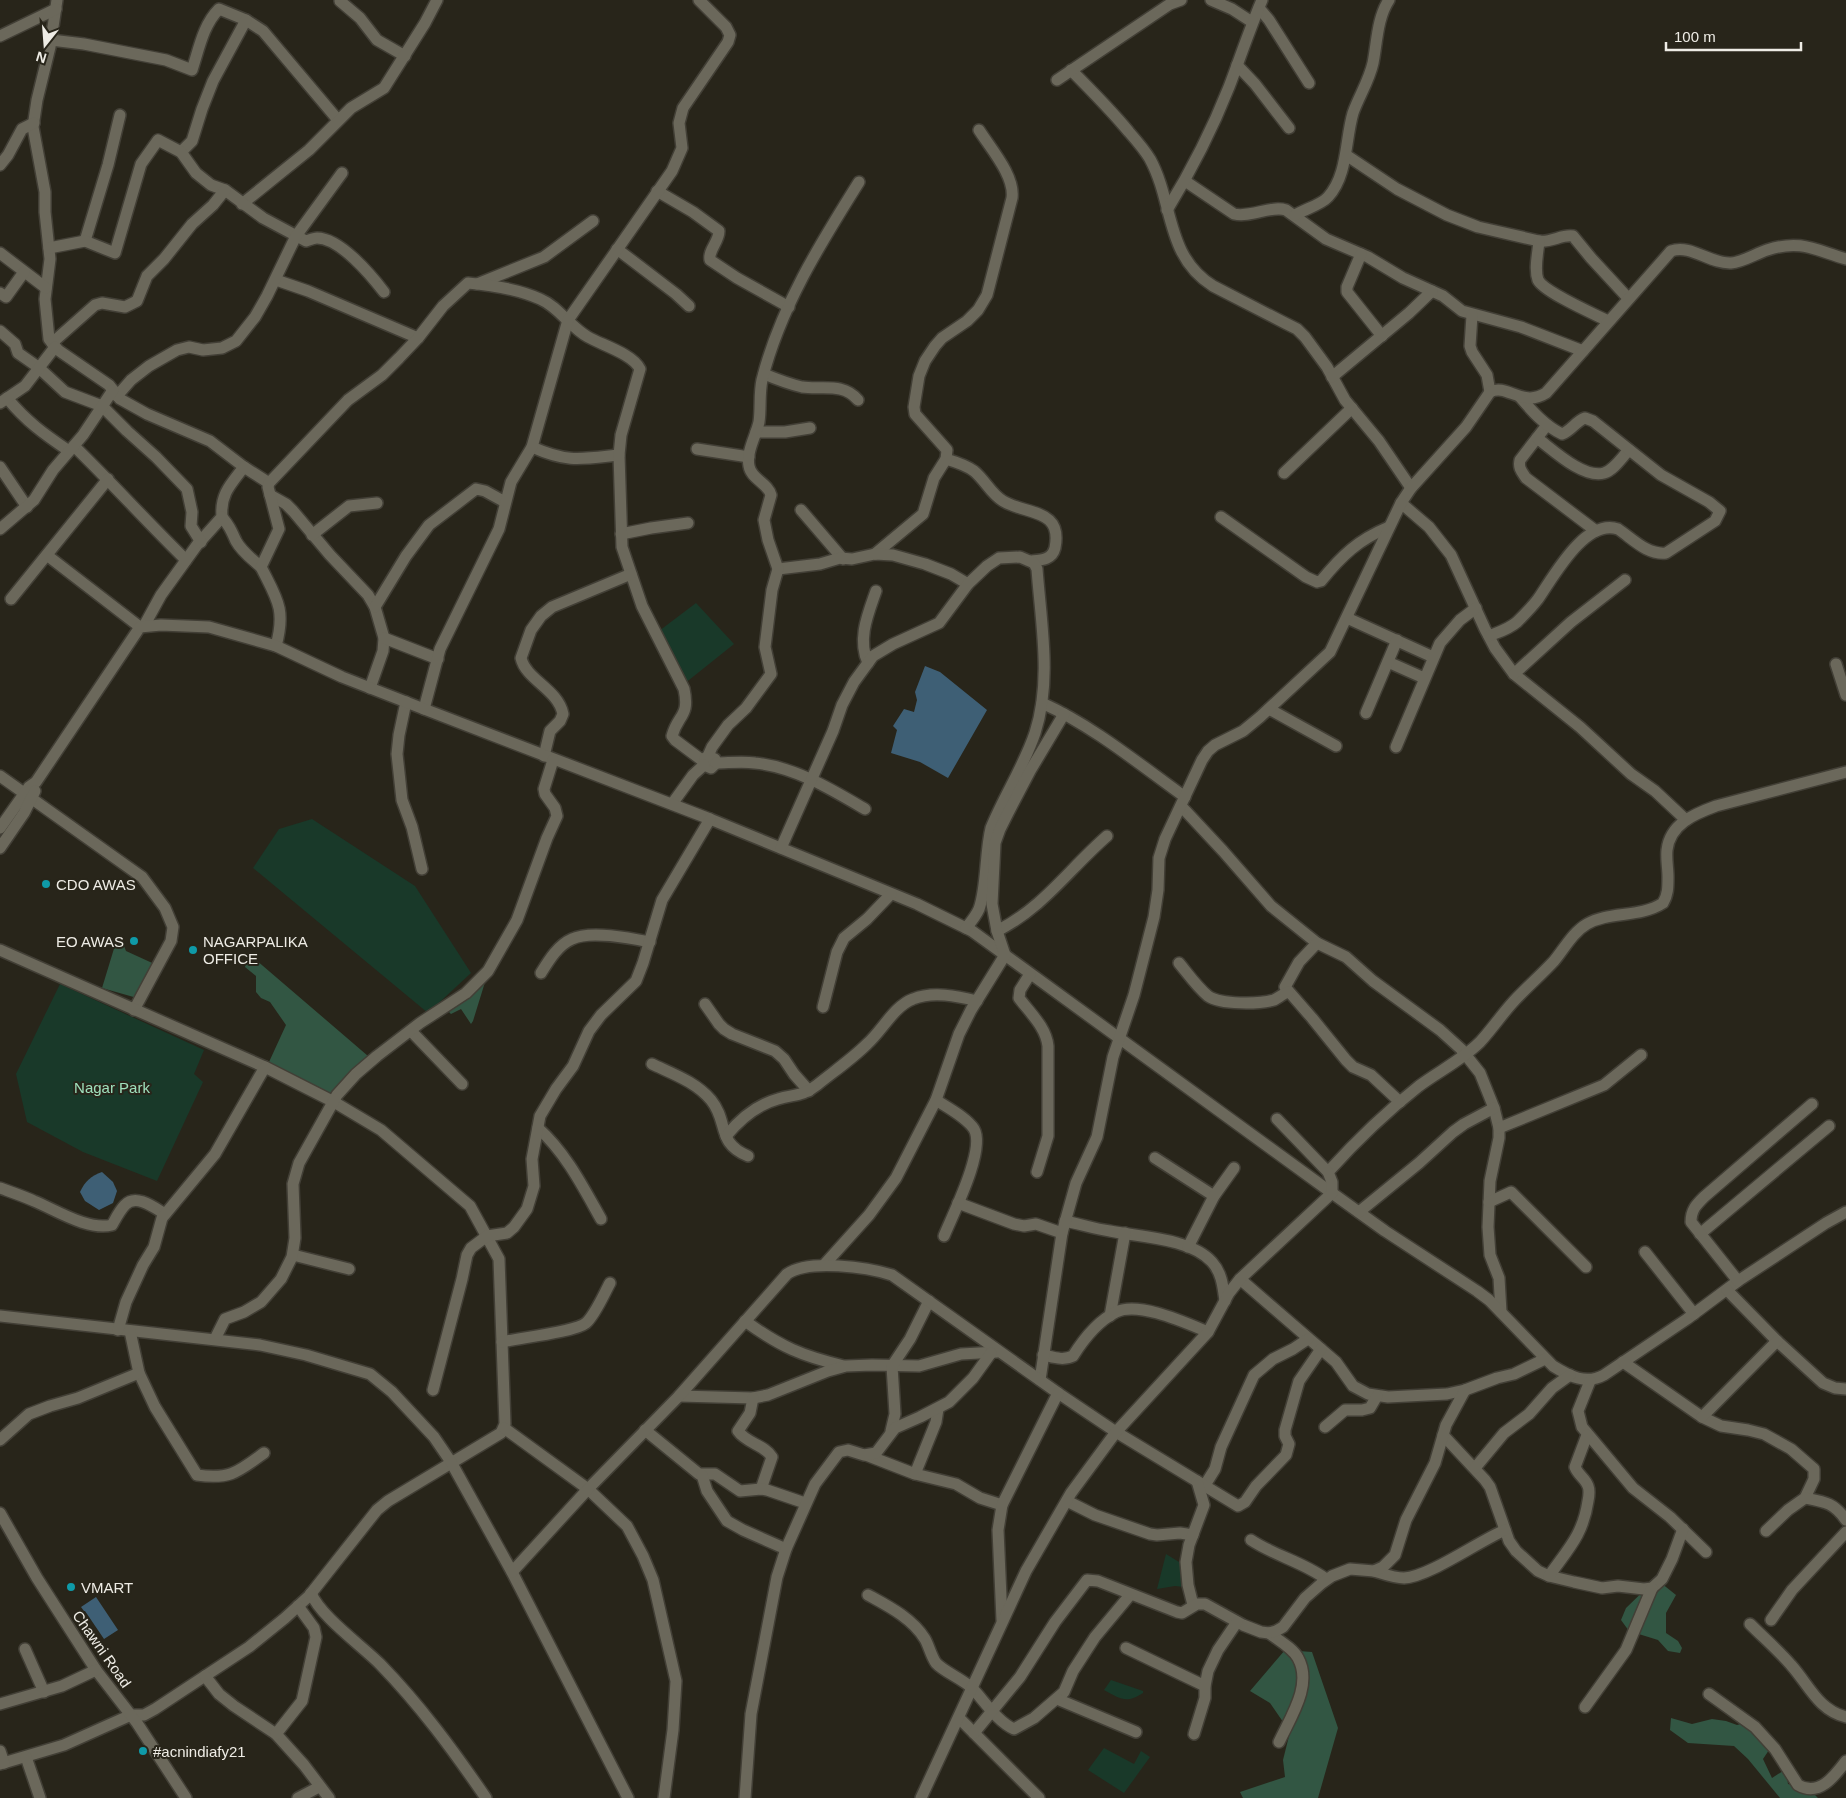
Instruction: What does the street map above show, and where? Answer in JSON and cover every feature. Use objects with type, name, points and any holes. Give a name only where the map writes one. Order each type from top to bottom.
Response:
[{"type":"street","points":[[340,0],[360,18],[377,40],[405,56]]},
{"type":"street","points":[[242,204],[309,150],[351,108],[384,88],[405,56],[436,0]]},
{"type":"street","points":[[424,709],[440,649],[499,529],[510,482],[532,447],[568,320],[672,171],[682,148],[679,123],[683,108],[728,42],[730,35],[726,27],[699,0]]},
{"type":"street","points":[[1057,80],[1170,4],[1180,0]]},
{"type":"street","points":[[1211,0],[1232,9],[1252,22]]},
{"type":"street","points":[[1295,215],[1311,206],[1324,202],[1336,185],[1346,155],[1352,116],[1373,65],[1382,16],[1388,0]]},
{"type":"street","points":[[0,36],[57,4]]},
{"type":"street","points":[[57,4],[34,123],[36,152],[45,192],[50,259],[46,288],[46,322],[49,339],[54,345],[104,381],[120,399],[147,414],[210,441],[268,483],[279,528],[261,567]]},
{"type":"street","points":[[1167,210],[1203,147],[1260,4]]},
{"type":"street","points":[[1260,4],[1309,83]]},
{"type":"street","points":[[51,40],[84,44],[152,57],[192,70],[205,29],[211,16],[219,9],[246,20],[263,32],[338,120]]},
{"type":"street","points":[[181,152],[192,141],[213,81],[246,20]]},
{"type":"street","points":[[1237,65],[1255,84],[1290,128]]},
{"type":"street","points":[[1071,70],[1108,107],[1143,148],[1156,173],[1173,233],[1192,269],[1202,280],[1297,329],[1312,346],[1352,408],[1412,488]]},
{"type":"street","points":[[85,241],[108,165],[120,115]]},
{"type":"street","points":[[0,164],[8,155],[22,129],[34,123]]},
{"type":"street","points":[[876,554],[922,515],[934,478],[946,459],[947,450],[915,414],[914,407],[920,376],[925,361],[935,346],[942,338],[967,322],[978,310],[987,295],[1013,188],[1009,178],[979,130]]},
{"type":"street","points":[[49,248],[85,241],[115,253],[141,164],[158,140],[181,152],[196,173],[211,185],[225,190],[262,218],[306,241],[318,238],[332,242],[368,272],[384,292]]},
{"type":"street","points":[[1346,155],[1397,189],[1446,215],[1478,228],[1539,242],[1548,242],[1569,235],[1573,236],[1628,298]]},
{"type":"street","points":[[0,529],[34,500],[53,470],[72,449],[102,406],[131,380],[149,366],[177,350],[189,347],[203,350],[222,348],[236,341],[255,317],[276,280],[296,236],[342,173]]},
{"type":"street","points":[[1185,181],[1234,214],[1242,215],[1282,208],[1295,215],[1326,239],[1361,254],[1408,280],[1443,296],[1462,311],[1521,327],[1583,351]]},
{"type":"street","points":[[672,804],[694,775],[708,761],[712,747],[728,725],[746,708],[771,674],[765,646],[772,590],[778,569],[768,540],[764,520],[771,495],[770,490],[749,468],[749,457],[759,418],[759,396],[774,343],[789,306],[810,264],[859,182]]},
{"type":"street","points":[[186,560],[123,497],[108,479],[72,449],[35,429],[3,400],[25,386],[54,345],[95,305],[102,303],[125,308],[137,301],[146,276],[225,190]]},
{"type":"street","points":[[658,191],[693,212],[719,231],[719,236],[709,254],[710,260],[737,278],[789,306]]},
{"type":"street","points":[[477,284],[544,257],[593,221]]},
{"type":"street","points":[[1539,242],[1537,272],[1541,284],[1563,298],[1608,321]]},
{"type":"street","points":[[1040,1380],[1062,1232],[1076,1183],[1097,1137],[1113,1057],[1134,995],[1154,917],[1161,850],[1202,760],[1208,751],[1215,745],[1243,730],[1272,707],[1330,652],[1376,560],[1389,527],[1401,504],[1412,488],[1466,427],[1490,392],[1502,390],[1530,399],[1538,398],[1546,393],[1666,255],[1676,249],[1682,249],[1730,263],[1791,244],[1804,245],[1846,259]]},
{"type":"street","points":[[617,250],[689,306]]},
{"type":"street","points":[[0,253],[46,288]]},
{"type":"street","points":[[1361,254],[1347,287],[1347,292],[1382,336]]},
{"type":"street","points":[[0,293],[6,297],[24,272]]},
{"type":"street","points":[[276,280],[308,291],[418,338]]},
{"type":"street","points":[[268,483],[348,400],[382,375],[418,338],[443,306],[468,282],[538,298],[546,302],[589,337],[634,361],[640,369],[621,435],[619,455],[622,547],[642,606],[684,689],[686,708],[672,736],[681,746],[708,761],[754,762],[793,771],[865,809]]},
{"type":"street","points":[[1332,378],[1409,313],[1432,291]]},
{"type":"street","points":[[1472,315],[1470,346],[1487,375],[1490,392]]},
{"type":"street","points":[[0,331],[15,344],[18,353],[38,367],[65,392],[102,406],[187,489],[192,512],[191,526],[201,542]]},
{"type":"street","points":[[764,374],[805,387],[837,388],[854,395],[858,400]]},
{"type":"street","points":[[1489,636],[1515,623],[1536,600],[1582,540],[1596,532],[1612,527],[1618,529],[1651,552],[1658,554],[1666,553],[1718,516],[1720,511],[1717,507],[1662,475],[1586,418],[1581,419],[1567,432],[1562,434],[1537,416],[1520,397]]},
{"type":"street","points":[[1284,473],[1352,408]]},
{"type":"street","points":[[1547,424],[1520,460],[1521,471],[1526,478],[1596,532]]},
{"type":"street","points":[[756,432],[785,432],[810,428]]},
{"type":"street","points":[[1537,438],[1578,468],[1589,473],[1605,473],[1613,468],[1629,450]]},
{"type":"street","points":[[532,447],[550,455],[573,460],[619,455]]},
{"type":"street","points":[[697,449],[749,457]]},
{"type":"street","points":[[781,848],[833,731],[842,704],[854,682],[873,656],[883,649],[939,623],[968,584],[987,566],[999,558],[1020,557],[1031,561],[1044,560],[1054,552],[1056,536],[1054,526],[1050,520],[1041,514],[1004,502],[996,496],[974,471],[964,465],[946,459]]},
{"type":"street","points":[[0,467],[27,507]]},
{"type":"street","points":[[244,467],[224,494],[222,517],[232,529],[236,541],[245,553],[261,567],[279,603],[280,629],[276,646]]},
{"type":"street","points":[[11,599],[48,556],[108,479]]},
{"type":"street","points":[[375,607],[406,556],[428,525],[476,488],[485,490],[505,502]]},
{"type":"street","points":[[270,495],[286,504],[330,556],[368,595],[375,607],[384,638],[382,651],[370,688]]},
{"type":"street","points":[[312,535],[349,506],[360,503],[377,503]]},
{"type":"street","points":[[1401,504],[1429,527],[1444,544],[1457,566],[1489,636],[1514,674],[1580,727],[1631,774],[1655,791],[1686,820]]},
{"type":"street","points":[[801,510],[843,559]]},
{"type":"street","points":[[0,828],[28,795],[161,595],[186,560],[222,517]]},
{"type":"street","points":[[1221,517],[1298,572],[1317,582],[1321,581],[1336,562],[1354,546],[1371,534],[1389,527]]},
{"type":"street","points":[[621,534],[688,523]]},
{"type":"street","points":[[778,569],[876,554],[893,555],[925,564],[968,584]]},
{"type":"street","points":[[48,556],[142,626],[209,627],[276,646],[370,688],[781,848],[917,904],[966,928],[1332,1193],[1477,1291],[1501,1312],[1545,1359],[1562,1372],[1570,1375],[1590,1380],[1604,1375],[1694,1314],[1738,1281],[1846,1212]]},
{"type":"street","points":[[966,928],[978,910],[981,900],[991,828],[1028,750],[1043,704],[1043,648],[1036,569],[1031,561]]},
{"type":"street","points":[[214,1339],[225,1319],[244,1312],[261,1302],[281,1279],[293,1255],[295,1238],[292,1184],[299,1163],[338,1095],[356,1074],[471,988],[488,971],[508,938],[517,920],[556,816],[555,808],[544,789],[550,731],[560,721],[563,714],[558,700],[526,669],[522,662],[531,630],[541,616],[552,607],[631,574]]},
{"type":"street","points":[[1514,674],[1571,622],[1626,580]]},
{"type":"street","points":[[868,663],[863,648],[863,637],[876,591]]},
{"type":"street","points":[[1396,747],[1433,657],[1448,633],[1460,620],[1476,608]]},
{"type":"street","points":[[1347,618],[1433,657]]},
{"type":"street","points":[[384,638],[438,659]]},
{"type":"street","points":[[1366,713],[1397,640]]},
{"type":"street","points":[[1388,662],[1424,678]]},
{"type":"street","points":[[1836,664],[1846,695]]},
{"type":"street","points":[[406,702],[397,754],[402,800],[412,827],[422,869]]},
{"type":"street","points":[[1043,704],[1061,712],[1183,801],[1271,906],[1317,943],[1346,957],[1379,986],[1440,1030],[1466,1054],[1480,1073],[1494,1108],[1499,1128],[1490,1181],[1489,1246],[1499,1278],[1501,1312]]},
{"type":"street","points":[[1272,707],[1336,746]]},
{"type":"street","points":[[1005,955],[996,931],[992,904],[994,855],[1000,829],[1061,712]]},
{"type":"street","points":[[1328,1172],[1359,1138],[1400,1102],[1432,1076],[1466,1054],[1479,1042],[1525,989],[1554,960],[1580,928],[1600,919],[1638,912],[1663,904],[1668,889],[1667,850],[1669,840],[1672,832],[1686,820],[1716,806],[1846,772]]},
{"type":"street","points":[[0,776],[142,877],[165,908],[172,927],[171,941],[134,1010]]},
{"type":"street","points":[[0,848],[19,821],[28,795]]},
{"type":"street","points":[[433,1390],[467,1255],[474,1245],[487,1236],[508,1233],[527,1209],[534,1186],[532,1159],[540,1116],[556,1089],[573,1066],[589,1031],[601,1015],[636,981],[662,900],[710,819]]},
{"type":"street","points":[[996,931],[1022,916],[1044,899],[1062,882],[1085,855],[1107,836]]},
{"type":"street","points":[[823,1007],[837,952],[844,938],[867,919],[892,894]]},
{"type":"street","points":[[541,973],[548,961],[562,945],[576,937],[612,936],[650,942]]},
{"type":"street","points":[[1317,943],[1299,962],[1286,982],[1285,987],[1346,1060],[1376,1080],[1400,1102]]},
{"type":"street","points":[[0,950],[265,1067],[334,1102],[381,1130],[470,1206],[499,1259],[504,1428],[501,1433],[388,1501],[378,1510],[311,1594],[298,1606],[249,1647],[155,1709],[144,1715],[132,1715],[64,1745],[2,1764],[0,1751]]},
{"type":"street","points":[[824,1265],[869,1215],[892,1184],[907,1159],[936,1100],[954,1045],[977,1001],[1005,955]]},
{"type":"street","points":[[1179,963],[1208,996],[1216,1000],[1234,1002],[1274,1000],[1288,992]]},
{"type":"street","points":[[1030,974],[1020,990],[1019,998],[1044,1031],[1048,1046],[1048,1136],[1037,1172]]},
{"type":"street","points":[[726,1136],[759,1106],[776,1100],[800,1096],[809,1091],[860,1051],[878,1034],[900,1008],[910,1000],[931,995],[956,996],[977,1001]]},
{"type":"street","points":[[705,1004],[724,1029],[776,1051],[809,1091]]},
{"type":"street","points":[[411,1031],[462,1084]]},
{"type":"street","points":[[1499,1128],[1604,1086],[1641,1055]]},
{"type":"street","points":[[652,1064],[693,1083],[710,1098],[716,1107],[726,1136],[733,1148],[748,1156]]},
{"type":"street","points":[[264,1453],[240,1471],[223,1477],[197,1475],[155,1407],[139,1373],[124,1330],[126,1302],[154,1247],[157,1230],[165,1214],[215,1154],[265,1067]]},
{"type":"street","points":[[936,1100],[966,1121],[974,1129],[977,1138],[976,1155],[944,1236]]},
{"type":"street","points":[[1738,1281],[1690,1222],[1694,1206],[1812,1104]]},
{"type":"street","points":[[1359,1212],[1458,1128],[1494,1108]]},
{"type":"street","points":[[921,1798],[1035,1554],[1067,1501],[1116,1432],[1208,1332],[1240,1278],[1332,1193],[1332,1182],[1328,1172],[1277,1119]]},
{"type":"street","points":[[1700,1234],[1829,1126]]},
{"type":"street","points":[[538,1128],[570,1164],[601,1219]]},
{"type":"street","points":[[1155,1158],[1214,1196]]},
{"type":"street","points":[[1188,1247],[1214,1196],[1234,1168]]},
{"type":"street","points":[[0,1188],[31,1199],[82,1223],[103,1227],[112,1225],[126,1204],[131,1201],[140,1201],[165,1214]]},
{"type":"street","points":[[1489,1202],[1511,1192],[1586,1267]]},
{"type":"street","points":[[958,1203],[1014,1224],[1024,1226],[1036,1224],[1062,1232]]},
{"type":"street","points":[[1065,1221],[1110,1232],[1151,1236],[1188,1247],[1206,1256],[1217,1269],[1223,1283],[1225,1301]]},
{"type":"street","points":[[1110,1316],[1125,1233]]},
{"type":"street","points":[[1645,1252],[1694,1314]]},
{"type":"street","points":[[293,1255],[349,1268]]},
{"type":"street","points":[[512,1572],[588,1489],[679,1396],[787,1274],[794,1269],[824,1265],[881,1271],[897,1278],[929,1300],[995,1352],[1116,1432],[1233,1503],[1241,1505],[1263,1478],[1286,1455],[1289,1444],[1285,1436],[1285,1430],[1299,1381],[1321,1350]]},
{"type":"street","points":[[1240,1278],[1336,1362],[1353,1386],[1378,1396],[1447,1394],[1526,1370],[1545,1359]]},
{"type":"street","points":[[502,1342],[560,1332],[584,1324],[589,1319],[610,1283]]},
{"type":"street","points":[[1727,1290],[1777,1341],[1823,1383],[1835,1388],[1846,1388]]},
{"type":"street","points":[[891,1432],[895,1414],[892,1366],[910,1339],[929,1300]]},
{"type":"street","points":[[1043,1355],[1064,1359],[1070,1358],[1088,1336],[1117,1311],[1138,1310],[1180,1321],[1208,1332]]},
{"type":"street","points":[[0,1316],[214,1339],[278,1349],[370,1374],[392,1392],[434,1437],[450,1462],[512,1572],[628,1798]]},
{"type":"street","points":[[745,1321],[786,1348],[818,1360],[846,1366]]},
{"type":"street","points":[[1201,1483],[1215,1469],[1221,1447],[1254,1375],[1273,1359],[1308,1339]]},
{"type":"street","points":[[1702,1418],[1777,1341]]},
{"type":"street","points":[[679,1396],[753,1398],[768,1395],[828,1371],[846,1366],[919,1366],[961,1354],[995,1352]]},
{"type":"street","points":[[864,1455],[876,1453],[895,1428],[938,1409],[949,1402],[963,1389],[995,1352]]},
{"type":"street","points":[[1623,1362],[1702,1418],[1721,1426],[1764,1434],[1791,1449],[1814,1469],[1815,1473],[1805,1498],[1788,1510],[1766,1531]]},
{"type":"street","points":[[0,1440],[29,1414],[116,1384],[139,1373]]},
{"type":"street","points":[[1475,1468],[1504,1433],[1529,1414],[1552,1388],[1570,1375]]},
{"type":"street","points":[[1590,1380],[1578,1411],[1582,1427],[1587,1435],[1633,1488],[1683,1529],[1706,1552]]},
{"type":"street","points":[[1374,1571],[1384,1567],[1395,1555],[1406,1520],[1435,1463],[1448,1420],[1465,1390]]},
{"type":"street","points":[[1002,1624],[998,1530],[1002,1505],[1058,1393]]},
{"type":"street","points":[[1325,1427],[1345,1410],[1370,1408],[1378,1396]]},
{"type":"street","points":[[753,1398],[750,1413],[738,1431],[744,1438],[768,1452],[772,1457],[761,1489]]},
{"type":"street","points":[[915,1474],[936,1422],[938,1409]]},
{"type":"street","points":[[504,1428],[588,1489],[627,1526],[643,1556],[653,1580],[676,1681],[674,1730],[664,1798]]},
{"type":"street","points":[[645,1430],[694,1471],[702,1475],[708,1473],[715,1474],[740,1491],[761,1489],[805,1502]]},
{"type":"street","points":[[1443,1435],[1475,1468],[1490,1487],[1509,1541],[1516,1551],[1538,1571],[1549,1576],[1602,1588],[1618,1586],[1652,1588]]},
{"type":"street","points":[[1549,1576],[1578,1536],[1584,1523],[1589,1491],[1585,1480],[1576,1472],[1575,1467],[1587,1435]]},
{"type":"street","points":[[746,1798],[751,1714],[777,1577],[786,1549],[814,1484],[840,1452],[848,1450],[915,1474],[956,1484],[980,1498],[1002,1505]]},
{"type":"street","points":[[702,1475],[707,1491],[728,1521],[742,1530],[786,1549]]},
{"type":"street","points":[[1193,1605],[1188,1585],[1186,1562],[1189,1545],[1204,1505],[1201,1483]]},
{"type":"street","points":[[1805,1498],[1831,1504],[1846,1520]]},
{"type":"street","points":[[1067,1501],[1103,1519],[1150,1534],[1180,1533],[1193,1535]]},
{"type":"street","name":"Chawni Road","points":[[0,1513],[37,1578],[96,1670],[132,1715],[186,1798]]},
{"type":"street","points":[[1585,1707],[1626,1650],[1652,1588],[1662,1580],[1683,1529]]},
{"type":"street","points":[[974,1733],[1020,1677],[1084,1581],[1094,1579],[1130,1595],[1177,1612],[1182,1612],[1193,1605],[1205,1604],[1253,1630],[1269,1633],[1283,1627],[1299,1605],[1326,1579],[1350,1570],[1374,1571],[1394,1577],[1412,1577],[1429,1570],[1487,1537],[1504,1530]]},
{"type":"street","points":[[1770,1620],[1792,1590],[1846,1532]]},
{"type":"street","points":[[1251,1540],[1302,1564],[1326,1579]]},
{"type":"street","points":[[311,1594],[314,1601],[326,1615],[378,1662],[421,1709],[486,1798]]},
{"type":"street","points":[[868,1596],[890,1607],[911,1623],[926,1640],[935,1662],[972,1688],[992,1711],[1014,1729],[1034,1718],[1064,1692],[1073,1671],[1095,1637],[1130,1595]]},
{"type":"street","points":[[276,1734],[302,1701],[316,1637],[314,1628],[298,1606]]},
{"type":"street","points":[[1194,1734],[1206,1698],[1204,1686],[1208,1671],[1218,1650],[1237,1622]]},
{"type":"street","points":[[1750,1624],[1792,1667],[1825,1708],[1834,1714],[1846,1718]]},
{"type":"street","points":[[1269,1633],[1299,1658],[1303,1681],[1298,1703],[1279,1742]]},
{"type":"street","points":[[1126,1648],[1204,1686]]},
{"type":"street","points":[[25,1649],[44,1692]]},
{"type":"street","points":[[0,1704],[44,1692],[96,1670]]},
{"type":"street","points":[[205,1676],[219,1694],[276,1734],[304,1765],[329,1798]]},
{"type":"street","points":[[1709,1694],[1755,1727],[1774,1749],[1798,1785],[1812,1798]]},
{"type":"street","points":[[1057,1699],[1136,1732]]},
{"type":"street","points":[[959,1718],[1039,1798]]},
{"type":"street","points":[[26,1757],[40,1798]]},
{"type":"street","points":[[1804,1789],[1814,1790],[1820,1788],[1846,1761]]},
{"type":"street","points":[[298,1798],[319,1787]]},
{"type":"green space","points":[[696,603],[734,644],[684,684],[659,631]]},
{"type":"green space","points":[[312,819],[415,886],[471,973],[428,1013],[253,868],[279,829]]},
{"type":"green space","points":[[122,941],[126,951],[161,967],[144,1000],[102,988],[116,942]]},
{"type":"green space","points":[[248,953],[368,1056],[334,1095],[269,1062],[286,1025],[270,1002],[261,998],[256,992],[256,976],[245,967]]},
{"type":"green space","points":[[490,966],[471,1024],[461,1009],[451,1014],[442,1005]]},
{"type":"green space","name":"Nagar Park","points":[[60,984],[204,1050],[194,1074],[203,1082],[157,1181],[83,1152],[27,1122],[16,1074]]},
{"type":"green space","points":[[1166,1554],[1184,1565],[1184,1587],[1175,1586],[1157,1589]]},
{"type":"green space","points":[[1656,1579],[1676,1595],[1666,1613],[1666,1633],[1678,1641],[1682,1648],[1680,1653],[1668,1651],[1658,1640],[1629,1631],[1621,1620],[1626,1608]]},
{"type":"green space","points":[[1285,1650],[1312,1652],[1338,1728],[1318,1798],[1243,1798],[1240,1792],[1285,1777],[1283,1760],[1290,1732],[1270,1703],[1250,1691]]},
{"type":"green space","points":[[1111,1680],[1143,1691],[1143,1693],[1128,1699],[1119,1698],[1104,1690]]},
{"type":"green space","points":[[1671,1718],[1692,1724],[1712,1719],[1737,1725],[1748,1722],[1773,1744],[1763,1759],[1772,1778],[1786,1769],[1788,1784],[1809,1789],[1818,1798],[1780,1798],[1748,1759],[1734,1746],[1688,1743],[1670,1730]]},
{"type":"green space","points":[[1104,1748],[1134,1764],[1141,1751],[1150,1757],[1124,1793],[1088,1770]]},
{"type":"water","points":[[925,666],[940,672],[987,710],[948,778],[920,762],[891,753],[897,730],[893,726],[904,709],[914,712],[917,700],[915,692]]},
{"type":"water","points":[[102,1172],[113,1182],[117,1191],[113,1203],[99,1210],[85,1201],[80,1192],[89,1179]]},
{"type":"water","points":[[96,1597],[118,1630],[104,1639],[81,1607]]},
{"type":"place","name":"CDO AWAS","points":[[46,884]]},
{"type":"place","name":"EO AWAS","points":[[134,941]]},
{"type":"place","name":"NAGARPALIKA OFFICE","points":[[193,950]]},
{"type":"place","name":"VMART","points":[[71,1587]]},
{"type":"place","name":"#acnindiafy21","points":[[143,1751]]}]
